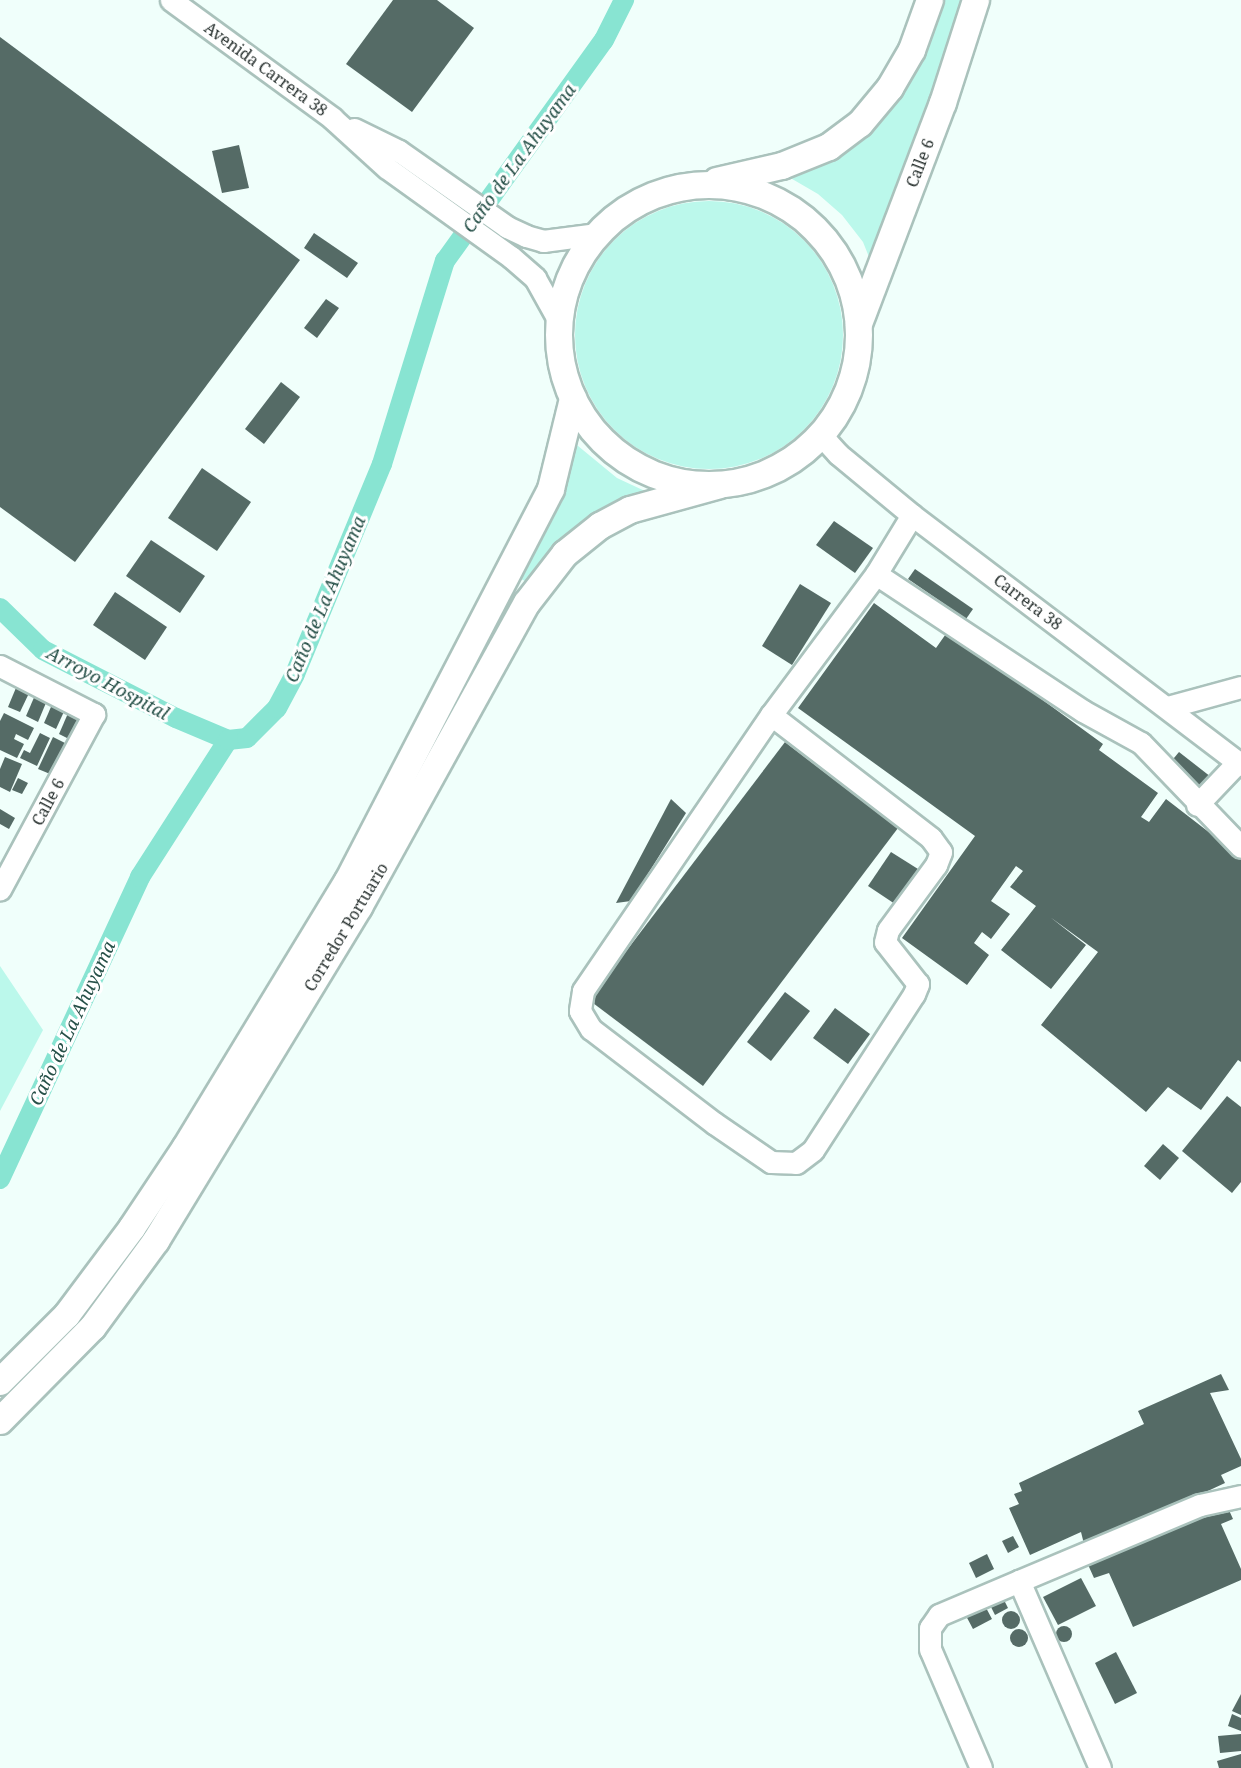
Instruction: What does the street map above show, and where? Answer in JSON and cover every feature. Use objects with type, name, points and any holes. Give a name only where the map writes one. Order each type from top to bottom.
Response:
[{"type":"main road","points":[[720,485],[683,483],[649,472],[618,454],[592,429],[573,399],[563,374],[559,321],[565,290],[578,260],[597,234],[626,209],[652,196],[782,166],[829,147],[860,124],[890,88],[912,50],[930,0]]},
{"type":"main road","name":"Calle 6","points":[[859,324],[943,103],[976,0]]},
{"type":"main road","points":[[699,185],[733,187],[765,196],[803,219],[840,261],[853,291],[859,324]]},
{"type":"main road","name":"Corredor Portuario","points":[[0,1421],[93,1327],[156,1241],[359,907],[527,603],[565,554],[600,526],[630,510],[780,468],[830,424],[848,393],[858,359],[859,324]]},
{"type":"main road","name":"Corredor Portuario","points":[[0,1382],[67,1315],[132,1228],[186,1148],[348,881],[551,489],[573,399]]},
{"type":"street","name":"Avenida Carrera 38","points":[[171,0],[332,117],[399,151],[417,177],[535,278],[559,321]]},
{"type":"street","name":"Avenida Carrera 38","points":[[417,177],[507,227],[543,241],[597,234]]},
{"type":"street","name":"Carrera 38","points":[[820,434],[838,454],[912,515],[1239,763]]},
{"type":"street","points":[[771,715],[931,838],[941,852],[936,865],[888,930],[885,942],[918,984],[914,994],[813,1150],[795,1163],[771,1161],[714,1123],[591,1029],[580,1011],[583,991],[771,715],[876,574],[912,515]]},
{"type":"street","points":[[876,574],[1083,711],[1141,743],[1197,805],[1241,847]]},
{"type":"street","name":"Calle 6","points":[[0,666],[94,714],[0,889]]},
{"type":"street","points":[[1167,707],[1241,687]]},
{"type":"street","points":[[1197,805],[1239,763]]},
{"type":"street","points":[[981,1768],[930,1648],[930,1628],[939,1615],[1200,1505],[1241,1496]]},
{"type":"street","points":[[1019,1581],[1100,1768]]},
{"type":"green space","points":[[940,0],[962,0],[873,267],[863,242],[842,215],[818,194],[787,176],[835,158],[859,141],[884,114]]},
{"type":"green space","points":[[709,201],[735,204],[760,211],[794,231],[804,240],[813,250],[833,284],[840,309],[843,335],[840,361],[833,386],[813,420],[804,430],[794,439],[760,459],[735,466],[709,469],[683,466],[658,459],[624,439],[614,430],[605,420],[585,386],[578,361],[575,335],[578,309],[585,284],[605,250],[614,240],[624,231],[658,211],[683,204]]},
{"type":"green space","points":[[572,441],[617,478],[647,492],[529,583],[521,579],[556,508]]},
{"type":"green space","points":[[0,966],[43,1030],[0,1111]]},
{"type":"building","points":[[393,0],[437,0],[474,28],[412,112],[346,64]]},
{"type":"building","points":[[0,37],[300,260],[75,562],[0,507]]},
{"type":"building","points":[[239,145],[249,188],[222,193],[212,151]]},
{"type":"building","points":[[314,233],[358,263],[347,278],[304,248]]},
{"type":"building","points":[[326,299],[339,308],[317,338],[304,328]]},
{"type":"building","points":[[281,382],[300,397],[264,444],[245,429]]},
{"type":"building","points":[[202,468],[251,502],[217,551],[168,518]]},
{"type":"building","points":[[834,521],[873,548],[855,573],[816,545]]},
{"type":"building","points":[[151,540],[205,576],[180,613],[126,576]]},
{"type":"building","points":[[915,569],[973,609],[966,619],[908,579]]},
{"type":"building","points":[[800,584],[831,603],[792,665],[762,646]]},
{"type":"building","points":[[115,592],[167,627],[145,660],[93,625]]},
{"type":"building","points":[[874,603],[936,648],[948,631],[1103,744],[1099,750],[1158,793],[1141,817],[1149,822],[1166,799],[1241,857],[1241,1062],[1238,1060],[1201,1110],[1168,1087],[1146,1112],[1041,1025],[1098,952],[1050,917],[1086,945],[1051,989],[1001,950],[1036,906],[1010,887],[1023,871],[1016,866],[991,901],[1010,914],[991,939],[982,932],[974,943],[989,955],[967,985],[902,938],[975,836],[798,708]]},
{"type":"building","points":[[18,683],[31,689],[20,712],[8,707]]},
{"type":"building","points":[[36,693],[48,698],[38,722],[26,716]]},
{"type":"building","points":[[54,700],[67,705],[56,729],[44,723]]},
{"type":"building","points":[[69,711],[82,716],[71,740],[59,734]]},
{"type":"building","points":[[4,713],[34,728],[28,740],[16,734],[14,739],[24,744],[17,758],[0,750],[0,721]]},
{"type":"building","points":[[40,733],[50,738],[37,766],[20,758],[24,750],[30,753]]},
{"type":"building","points":[[53,737],[69,745],[55,776],[38,769]]},
{"type":"building","points":[[785,742],[898,828],[703,1086],[589,1000]]},
{"type":"building","points":[[1179,752],[1211,777],[1201,790],[1169,764]]},
{"type":"building","points":[[5,757],[22,764],[10,792],[0,787],[0,769]]},
{"type":"building","points":[[18,778],[28,783],[22,794],[12,790]]},
{"type":"building","points":[[671,799],[686,813],[631,901],[616,903]]},
{"type":"building","points":[[0,809],[15,818],[9,829],[0,824]]},
{"type":"building","points":[[891,852],[918,869],[895,904],[868,886]]},
{"type":"building","points":[[785,992],[810,1011],[771,1061],[747,1042]]},
{"type":"building","points":[[835,1008],[870,1034],[848,1064],[813,1038]]},
{"type":"building","points":[[1227,1096],[1241,1107],[1241,1182],[1232,1193],[1182,1151]]},
{"type":"building","points":[[1163,1144],[1179,1158],[1160,1180],[1144,1166]]},
{"type":"building","points":[[1221,1374],[1229,1390],[1210,1393],[1241,1459],[1241,1466],[1221,1475],[1225,1483],[1085,1548],[1081,1532],[1030,1555],[1009,1508],[1019,1504],[1014,1494],[1022,1491],[1019,1483],[1144,1424],[1138,1411]]},
{"type":"building","points":[[1224,1499],[1233,1519],[1221,1524],[1241,1569],[1241,1580],[1133,1627],[1109,1573],[1094,1578],[1085,1558]]},
{"type":"building","points":[[1013,1536],[1019,1547],[1008,1553],[1002,1541]]},
{"type":"building","points":[[987,1554],[994,1569],[976,1578],[969,1563]]},
{"type":"building","points":[[1081,1578],[1096,1606],[1058,1625],[1043,1597]]},
{"type":"building","points":[[1001,1594],[1008,1608],[995,1615],[988,1601]]},
{"type":"building","points":[[984,1604],[992,1619],[973,1629],[965,1614]]},
{"type":"building","points":[[1011,1611],[1017,1614],[1020,1620],[1017,1626],[1011,1629],[1005,1626],[1002,1620],[1005,1614]]},
{"type":"building","points":[[1064,1626],[1070,1628],[1072,1634],[1070,1640],[1064,1642],[1058,1640],[1056,1634],[1058,1628]]},
{"type":"building","points":[[1019,1629],[1025,1632],[1028,1638],[1025,1644],[1019,1647],[1013,1644],[1010,1638],[1013,1632]]},
{"type":"building","points":[[1116,1652],[1137,1693],[1115,1704],[1095,1663]]},
{"type":"building","points":[[1241,1694],[1241,1715],[1232,1711]]},
{"type":"building","points":[[1232,1714],[1241,1718],[1241,1731],[1228,1726]]},
{"type":"building","points":[[1241,1734],[1241,1751],[1220,1753],[1218,1736]]},
{"type":"building","points":[[1241,1754],[1241,1768],[1219,1768],[1217,1761]]},
{"type":"waterway","name":"Caño de La Ahuyama","points":[[0,1179],[140,877],[228,740],[247,738],[277,708],[295,674],[382,464],[445,261],[604,40],[624,0]]},
{"type":"waterway","name":"Arroyo Hospital","points":[[0,608],[43,650],[176,718],[228,740]]}]
